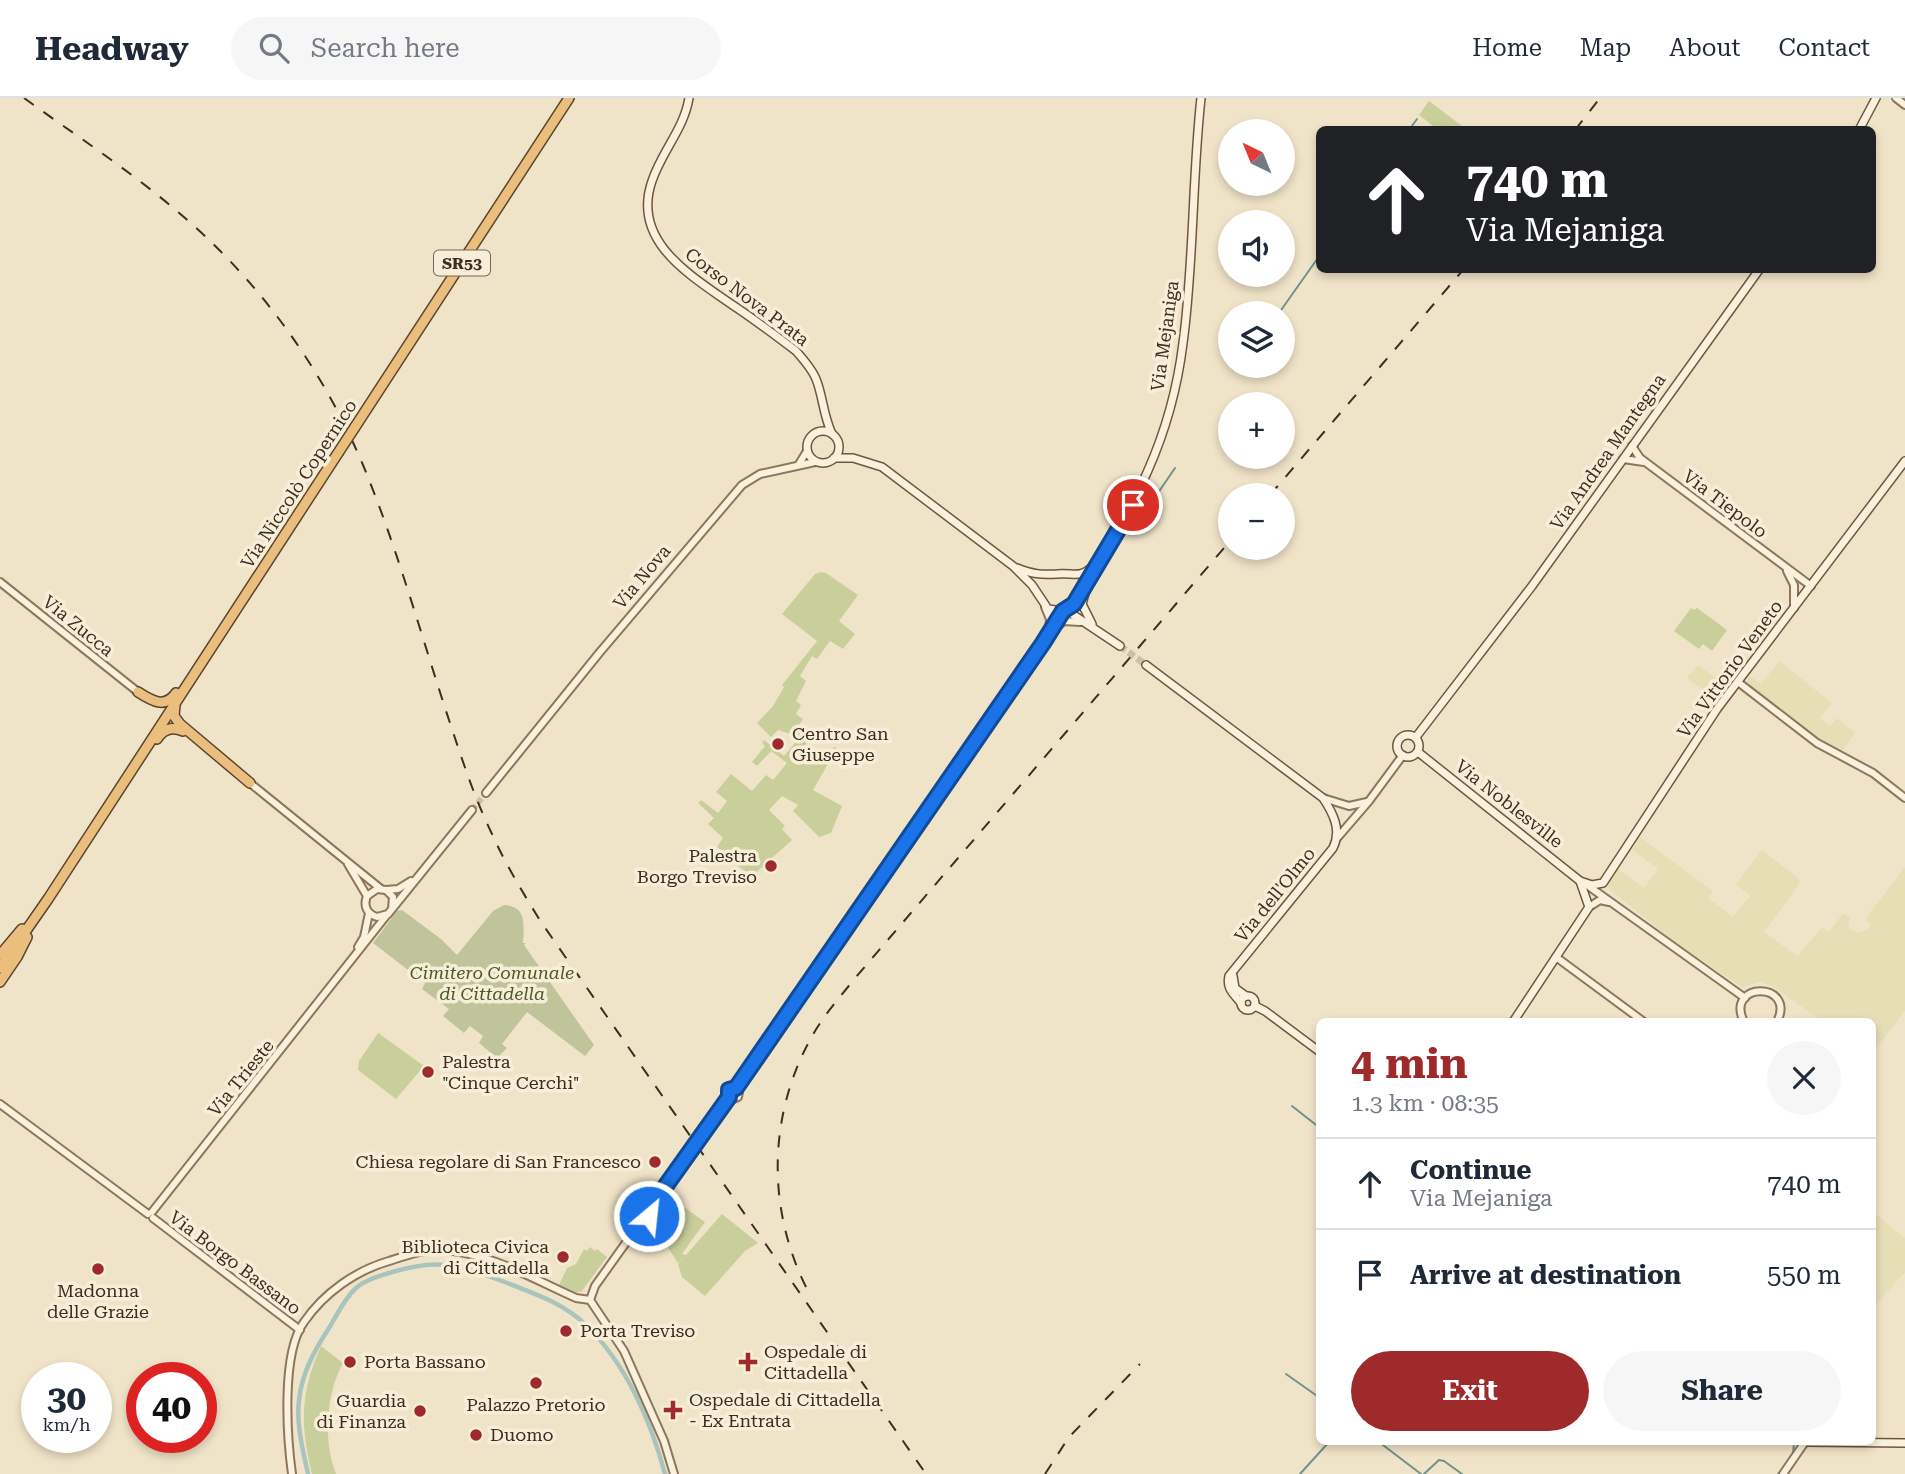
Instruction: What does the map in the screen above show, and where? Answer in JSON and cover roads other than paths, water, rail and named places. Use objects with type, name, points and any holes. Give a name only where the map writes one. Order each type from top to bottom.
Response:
[{"type":"highway","name":"Via Niccolò Copernico","points":[[48,899],[569,98]]},
{"type":"highway","points":[[138,692],[155,702],[168,702],[204,659]]},
{"type":"highway","points":[[138,692],[160,712],[157,731]]},
{"type":"highway","points":[[176,703],[175,719],[250,783]]},
{"type":"highway","points":[[132,770],[159,735],[167,729],[177,728],[191,734]]},
{"type":"highway","points":[[0,955],[48,899]]},
{"type":"highway","points":[[0,982],[18,957],[48,899]]},
{"type":"highway","name":"SR53","points":[[0,968],[48,899]]},
{"type":"main road","name":"Corso Nova Prata","points":[[689,98],[686,116],[652,181],[647,217],[659,242],[677,266],[796,351],[808,364],[817,381],[821,406],[831,434]]},
{"type":"main road","name":"Via Mejaniga","points":[[1065,611],[1077,598],[1126,517],[1152,465],[1165,429],[1183,345],[1190,280],[1201,98]]},
{"type":"main road","points":[[1861,126],[1876,98]]},
{"type":"main road","name":"Via Andrea Mantegna","points":[[1416,737],[1532,586],[1623,459],[1632,452],[1757,273]]},
{"type":"main road","name":"Corso Nova Prata","points":[[817,432],[821,406]]},
{"type":"main road","points":[[815,461],[807,451],[808,442],[817,432],[831,434]]},
{"type":"main road","name":"Via Nova","points":[[831,434],[839,446],[860,460]]},
{"type":"main road","points":[[834,458],[839,446]]},
{"type":"main road","name":"Via Nova","points":[[815,461],[827,463],[834,458],[860,460],[877,465],[1013,566],[1040,597]]},
{"type":"main road","name":"Via Vittorio Veneto","points":[[1603,883],[1717,709],[1905,461]]},
{"type":"main road","name":"Via Mejaniga","points":[[1050,576],[1085,573],[1105,553]]},
{"type":"main road","name":"Via Mejaniga","points":[[1091,625],[1082,600],[1099,563]]},
{"type":"main road","name":"Via Nova","points":[[1013,566],[1036,576],[1050,576]]},
{"type":"main road","points":[[1066,575],[1074,582],[1082,613],[1091,625]]},
{"type":"main road","points":[[1050,576],[1041,585],[1040,597],[1044,606],[1052,611],[1065,611],[1091,625],[1120,646]]},
{"type":"main road","points":[[1146,665],[1323,797],[1333,817],[1338,837]]},
{"type":"main road","points":[[1408,734],[1416,737],[1420,746],[1418,752],[1411,757],[1403,755],[1397,747],[1400,738],[1408,734]]},
{"type":"main road","name":"Via Noblesville","points":[[1418,752],[1580,881]]},
{"type":"main road","name":"Via dell'Olmo","points":[[1231,984],[1233,971],[1325,859],[1338,837]]},
{"type":"main road","points":[[1580,881],[1592,885],[1603,883]]},
{"type":"main road","points":[[1516,1018],[1589,907],[1580,881]]},
{"type":"main road","points":[[1231,984],[1238,992],[1253,997],[1255,1006]]},
{"type":"main road","points":[[1231,984],[1232,995],[1247,1010],[1255,1006]]},
{"type":"main road","points":[[1241,1003],[1247,996]]},
{"type":"main road","points":[[1255,1006],[1316,1049]]},
{"type":"main road","points":[[1876,1443],[1905,1443]]},
{"type":"street","points":[[1896,98],[1905,105]]},
{"type":"street","points":[[797,465],[807,451]]},
{"type":"street","name":"Via Tiepolo","points":[[1632,452],[1801,578],[1809,588]]},
{"type":"street","name":"Via Nova","points":[[486,793],[660,579],[742,485],[760,474],[815,461]]},
{"type":"street","name":"Via Tiepolo","points":[[1783,567],[1794,585]]},
{"type":"street","points":[[1801,578],[1821,574]]},
{"type":"street","name":"Via Zucca","points":[[0,582],[138,692]]},
{"type":"street","points":[[1794,608],[1794,585],[1809,588]]},
{"type":"street","points":[[1043,643],[1050,619],[1044,606]]},
{"type":"street","name":"Via Mejaniga","points":[[595,1287],[640,1223],[637,1219],[638,1213],[647,1212],[729,1097],[738,1097],[736,1088],[1065,611]]},
{"type":"street","points":[[1051,631],[1068,620],[1091,625]]},
{"type":"street","points":[[1738,682],[1817,743],[1872,773],[1905,798]]},
{"type":"street","name":"Via dell'Olmo","points":[[1338,837],[1403,755]]},
{"type":"street","points":[[250,783],[384,889],[393,897],[392,909]]},
{"type":"street","points":[[1323,797],[1347,806],[1355,816]]},
{"type":"street","points":[[1349,823],[1341,824],[1333,817],[1339,806],[1369,801]]},
{"type":"street","points":[[428,866],[409,884],[398,889],[373,890],[367,896],[365,905],[369,913],[377,917],[386,916],[428,866],[472,810]]},
{"type":"street","points":[[343,857],[367,896]]},
{"type":"street","points":[[1580,881],[1745,998]]},
{"type":"street","points":[[1603,883],[1614,904]]},
{"type":"street","points":[[1589,907],[1600,900],[1614,904]]},
{"type":"street","name":"Via Trieste","points":[[352,961],[364,937],[369,913]]},
{"type":"street","name":"Via Trieste","points":[[151,1215],[386,916]]},
{"type":"street","points":[[1556,957],[1639,1018]]},
{"type":"street","points":[[1743,1018],[1741,1010],[1745,998],[1754,992],[1771,993],[1781,1009],[1778,1018]]},
{"type":"street","name":"Via Borgo Bassano","points":[[0,1104],[151,1215],[300,1330]]},
{"type":"street","points":[[292,1474],[288,1418],[289,1374],[291,1355],[303,1323],[338,1287],[357,1274],[383,1263],[429,1250],[460,1252],[486,1260],[520,1272],[576,1298],[590,1300],[624,1351],[661,1433],[674,1474]]},
{"type":"street","points":[[580,1297],[595,1287]]},
{"type":"street","points":[[590,1300],[595,1287]]},
{"type":"street","points":[[1783,1474],[1803,1445]]},
{"type":"waterway","points":[[1412,126],[1417,119]]},
{"type":"waterway","points":[[1287,301],[1316,261]]},
{"type":"waterway","points":[[1132,531],[1175,468]]},
{"type":"waterway","points":[[1292,1106],[1316,1125]]},
{"type":"waterway","points":[[308,1474],[299,1428],[301,1390],[314,1354],[341,1307],[356,1288],[367,1281],[406,1268],[434,1264],[459,1267],[502,1281],[557,1304],[586,1325],[625,1375],[644,1414],[665,1474]]},
{"type":"waterway","points":[[1286,1374],[1316,1395]]},
{"type":"waterway","points":[[1300,1474],[1326,1445]]},
{"type":"waterway","points":[[1383,1445],[1421,1474]]},
{"type":"waterway","points":[[1793,1455],[1794,1445]]},
{"type":"waterway","points":[[1424,1474],[1439,1460],[1462,1474]]},
{"type":"waterway","points":[[1778,1474],[1786,1465]]},
{"type":"tunnel","points":[[1120,646],[1146,665]]},
{"type":"tunnel","points":[[472,810],[486,793]]},
{"type":"railway","points":[[24,98],[146,186],[213,244],[265,301],[309,363],[329,396],[363,465],[398,559],[469,778],[509,868],[541,922],[926,1474]]},
{"type":"railway","points":[[1578,126],[1600,98]]},
{"type":"railway","points":[[1280,483],[1460,273]]},
{"type":"railway","points":[[806,1287],[784,1226],[778,1162],[780,1130],[787,1099],[811,1038],[826,1014],[856,977],[1218,555]]},
{"type":"railway","points":[[1045,1474],[1069,1437],[1140,1364]]},
{"type":"place","name":"Centro San Giuseppe","points":[[778,744]]},
{"type":"place","name":"Palestra Borgo Treviso","points":[[771,866]]},
{"type":"place","name":"Palestra \"Cinque Cerchi\"","points":[[428,1072]]},
{"type":"place","name":"Chiesa regolare di San Francesco","points":[[655,1162]]},
{"type":"place","name":"Biblioteca Civica di Cittadella","points":[[563,1257]]},
{"type":"place","name":"Madonna delle Grazie","points":[[98,1269]]},
{"type":"place","name":"Porta Treviso","points":[[566,1331]]},
{"type":"place","name":"Porta Bassano","points":[[350,1362]]},
{"type":"place","name":"Ospedale di Cittadella","points":[[748,1362]]},
{"type":"place","name":"Palazzo Pretorio","points":[[536,1383]]},
{"type":"place","name":"Ospedale di Cittadella - Ex Entrata","points":[[673,1410]]},
{"type":"place","name":"Guardia di Finanza","points":[[420,1411]]},
{"type":"place","name":"Duomo","points":[[476,1435]]},
{"type":"park label","name":"Cimitero Comunale di Cittadella","points":[[492,983]]}]
